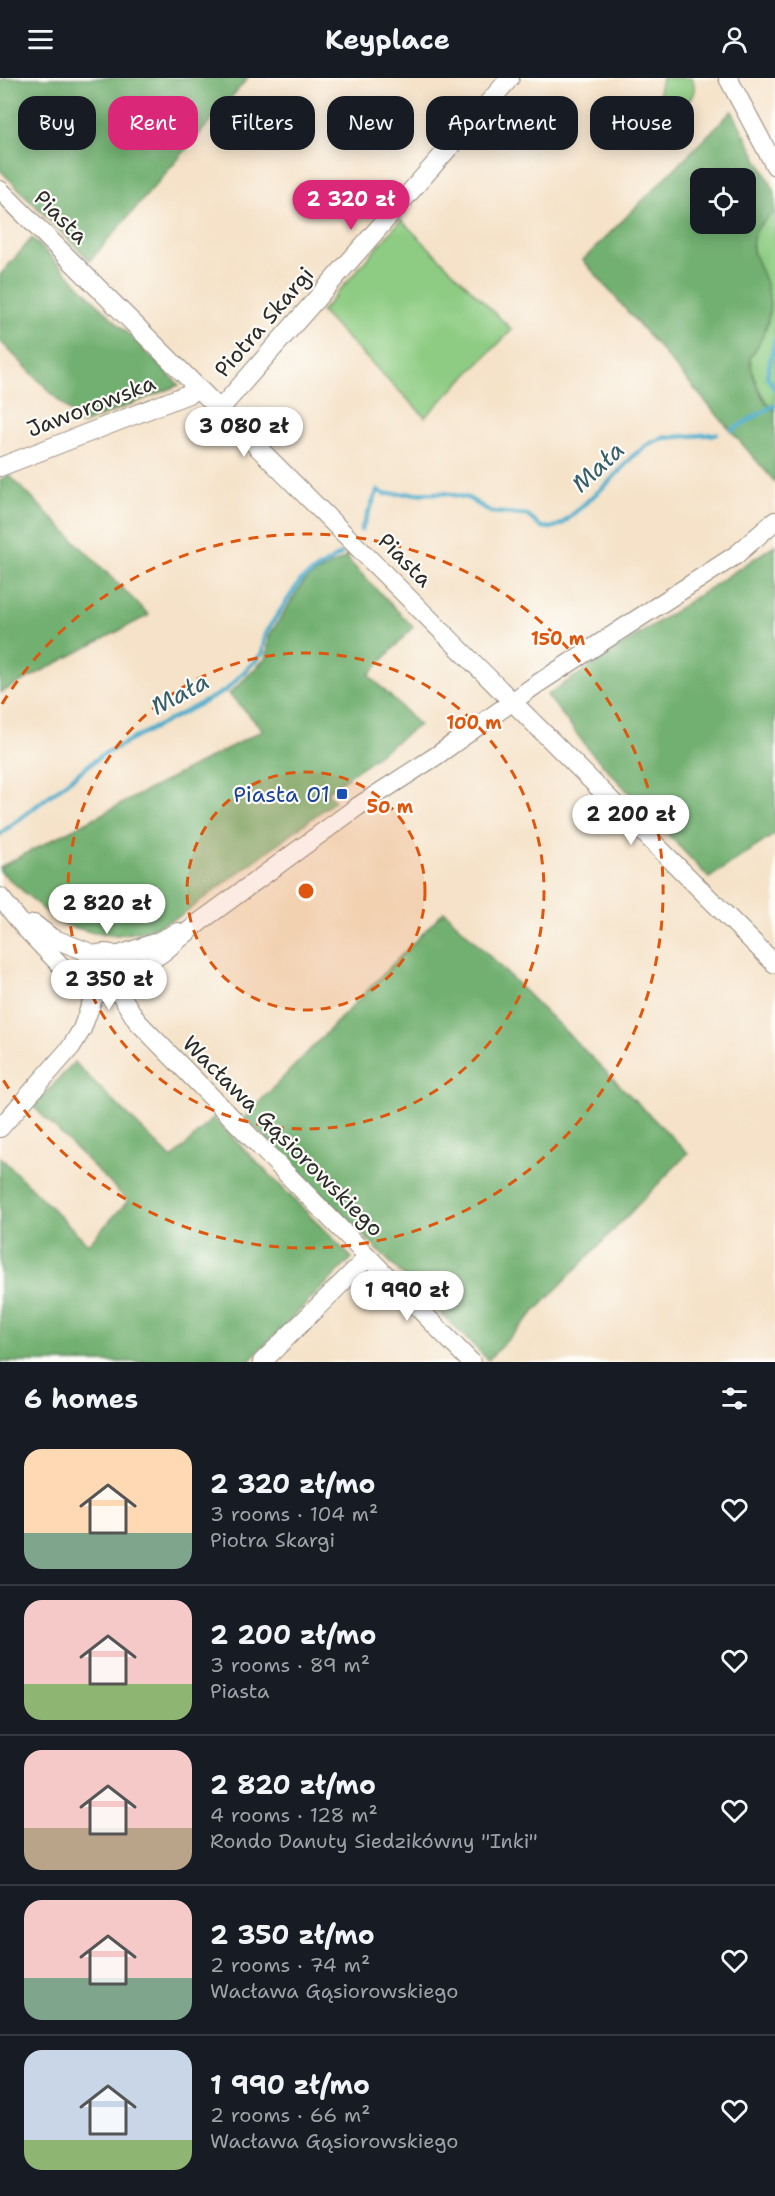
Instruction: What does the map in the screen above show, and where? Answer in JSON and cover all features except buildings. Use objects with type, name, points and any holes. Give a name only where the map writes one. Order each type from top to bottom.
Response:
[{"type":"street","name":"Piotra Skargi","points":[[220,409],[510,78]]},
{"type":"street","points":[[728,78],[775,166]]},
{"type":"street","name":"Piasta","points":[[0,190],[775,964]]},
{"type":"street","name":"Jaworowska","points":[[0,467],[191,393],[198,388]]},
{"type":"street","points":[[5,902],[24,927],[68,973],[108,993],[201,921],[357,807],[513,701],[736,555],[775,521]]},
{"type":"street","points":[[5,902],[52,938],[96,955],[109,953],[116,956],[124,967],[121,983]]},
{"type":"street","points":[[116,956],[157,942],[201,921]]},
{"type":"street","points":[[0,1128],[71,1047],[82,1029],[91,985],[86,967],[96,955]]},
{"type":"street","name":"Wacława Gąsiorowskiego","points":[[121,983],[137,1022],[471,1362]]},
{"type":"street","points":[[262,1362],[368,1257]]},
{"type":"green space","points":[[4,78],[248,78],[232,96],[210,96],[210,122],[198,136],[198,96],[108,96],[108,150],[186,150],[90,261],[0,170],[0,82]]},
{"type":"green space","points":[[662,78],[692,78],[694,91],[692,96],[662,96],[659,92]]},
{"type":"green space","points":[[732,111],[775,192],[775,212],[762,223],[756,232],[756,168],[690,168],[690,234],[755,234],[752,243],[754,253],[766,284],[770,305],[765,329],[750,358],[758,388],[765,401],[775,411],[775,482],[583,260]]},
{"type":"green space","points":[[775,212],[775,411],[758,386],[750,358],[766,329],[770,305],[753,242],[755,234],[762,223]]},
{"type":"green space","points":[[401,220],[512,330],[425,417],[321,312]]},
{"type":"green space","points":[[32,238],[179,385],[82,424],[0,341],[0,275]]},
{"type":"green space","points":[[9,475],[149,615],[0,693],[0,480]]},
{"type":"green space","points":[[775,545],[775,834],[709,878],[589,750],[547,695]]},
{"type":"green space","points":[[347,554],[349,561],[413,627],[369,675],[419,725],[327,792],[335,801],[180,916],[146,931],[117,935],[94,933],[59,923],[0,871],[0,867],[263,730],[229,694],[267,657],[269,636],[304,581],[345,558]]},
{"type":"green space","points":[[444,911],[688,1153],[488,1360],[245,1117]]},
{"type":"green space","points":[[74,1062],[172,1159],[213,1118],[352,1258],[248,1362],[0,1362],[0,1157],[88,1244],[128,1201],[34,1107]]},
{"type":"waterway","name":"Mała","points":[[775,339],[767,376],[775,389]]},
{"type":"waterway","name":"Mała","points":[[732,430],[775,405]]},
{"type":"waterway","name":"Mała","points":[[361,530],[378,490],[384,494],[445,493],[468,498],[491,512],[527,515],[541,527],[551,528],[562,524],[608,483],[634,455],[649,444],[662,438],[717,434]]},
{"type":"waterway","name":"Mała","points":[[0,834],[102,755],[225,691],[262,654],[266,632],[301,580],[341,554]]},
{"type":"place","name":"Piasta 01","points":[[342,794]]}]
